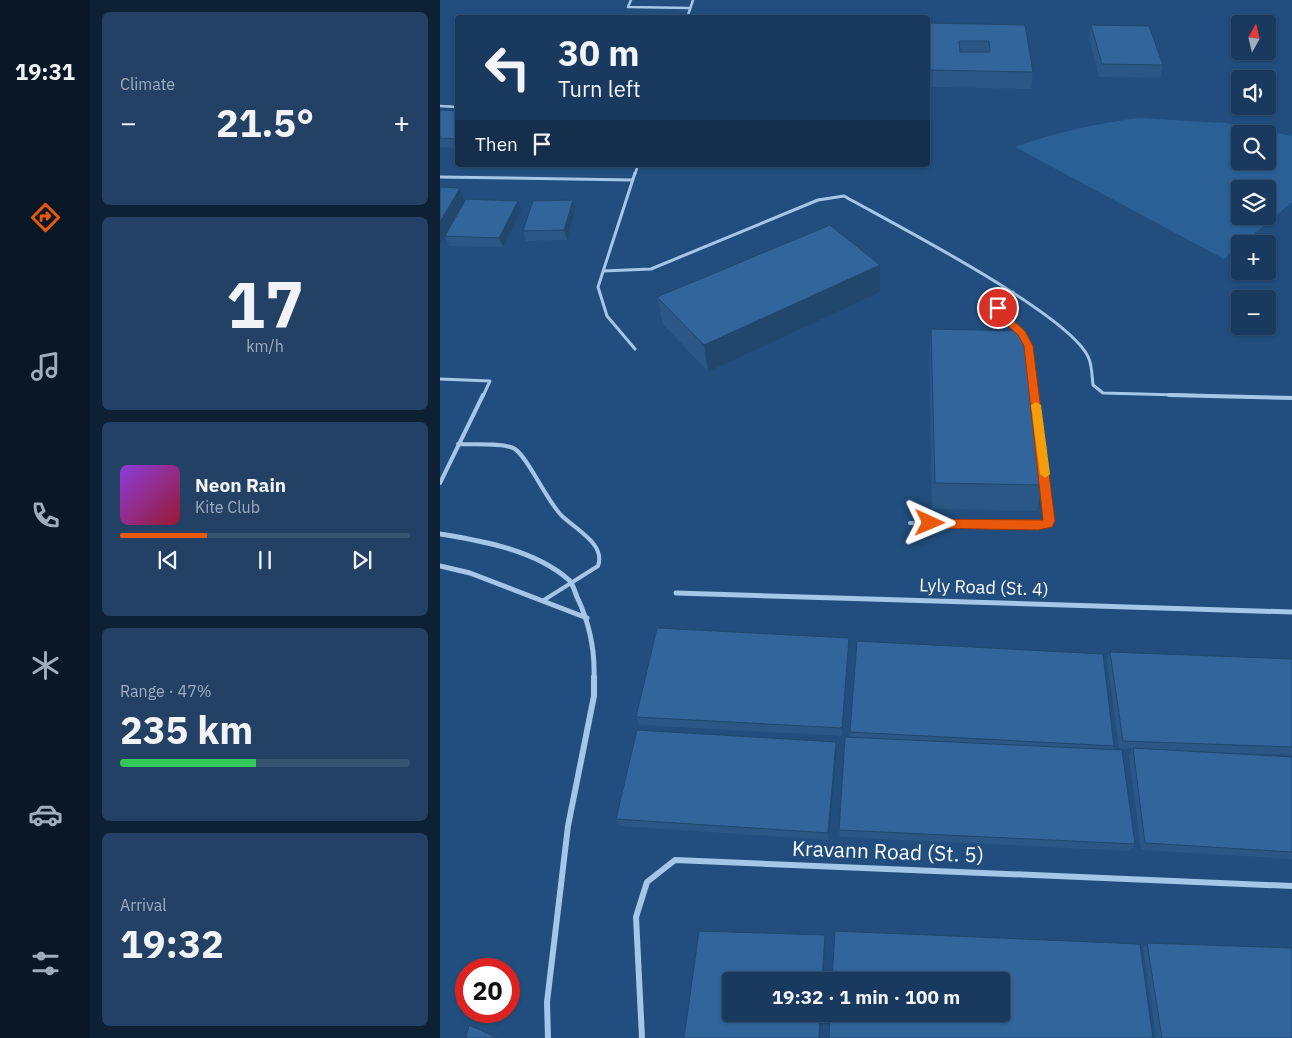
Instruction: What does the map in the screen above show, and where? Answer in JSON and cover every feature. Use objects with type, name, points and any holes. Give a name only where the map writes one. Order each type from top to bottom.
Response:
[{"type":"street","points":[[440,534],[475,540],[533,557],[570,581],[587,618],[595,655],[594,696],[568,826],[547,1002],[548,1038]]},
{"type":"street","points":[[440,566],[470,573],[587,618]]},
{"type":"street","name":"Lyly Road (St. 4)","points":[[676,593],[1292,612]]},
{"type":"street","name":"Kravann Road (St. 5)","points":[[642,1038],[636,916],[647,882],[675,860],[1292,886]]},
{"type":"lane","points":[[631,0],[628,7],[690,8]]},
{"type":"lane","points":[[688,15],[693,0]]},
{"type":"lane","points":[[440,106],[455,107]]},
{"type":"lane","points":[[635,349],[607,316],[598,287],[637,167]]},
{"type":"lane","points":[[440,177],[633,180]]},
{"type":"lane","points":[[603,271],[651,269],[818,200],[834,196],[844,196],[1013,292],[1074,338],[1089,358],[1093,385],[1104,393],[1292,398]]},
{"type":"lane","points":[[910,523],[1038,526],[1048,524],[1028,346],[1022,333],[998,310],[1013,292]]},
{"type":"lane","points":[[440,379],[490,381],[440,483]]},
{"type":"lane","points":[[458,444],[513,448],[521,455],[531,474],[560,514],[598,548],[601,558],[598,566],[570,581],[544,600]]},
{"type":"shaded area","points":[[1138,118],[1235,125],[1231,125],[1231,170],[1276,170],[1276,133],[1292,136],[1292,202],[1276,215],[1276,180],[1231,180],[1231,225],[1265,225],[1253,235],[1231,235],[1231,253],[1224,259],[1015,147],[1091,126]]},
{"type":"building","points":[[930,23],[1025,25],[1033,72],[930,70]],"holes":[[[959,41],[989,41],[990,52],[960,52]]]},
{"type":"building","points":[[1091,25],[1149,26],[1163,65],[1102,64]]},
{"type":"building","points":[[440,110],[455,111],[455,139],[440,138]]},
{"type":"building","points":[[440,187],[460,188],[440,222]]},
{"type":"building","points":[[466,199],[518,201],[499,238],[445,236]]},
{"type":"building","points":[[573,200],[564,230],[523,231],[533,201]]},
{"type":"building","points":[[830,225],[880,265],[704,345],[657,297]]},
{"type":"building","points":[[931,329],[1024,331],[1042,485],[935,483]]},
{"type":"building","points":[[657,628],[849,638],[842,728],[636,717]]},
{"type":"building","points":[[857,641],[1103,654],[1114,746],[850,732]]},
{"type":"building","points":[[1110,652],[1292,659],[1292,747],[1123,741]]},
{"type":"building","points":[[637,730],[836,742],[828,833],[616,819]]},
{"type":"building","points":[[845,737],[1122,750],[1135,844],[839,830]]},
{"type":"building","points":[[1133,748],[1292,757],[1292,852],[1145,843]]},
{"type":"building","points":[[699,931],[825,935],[823,972],[722,972],[722,1022],[820,1022],[819,1038],[684,1038]]},
{"type":"building","points":[[835,931],[1140,944],[1153,1038],[829,1038],[830,1022],[1010,1022],[1010,972],[833,972]]},
{"type":"building","points":[[1147,943],[1292,948],[1292,1038],[1162,1038]]},
{"type":"building","points":[[469,1025],[497,1038],[466,1038]]},
{"type":"slow traffic","points":[[1036,405],[1045,474]]},
{"type":"route","points":[[930,523],[1038,526],[1048,524],[1050,518],[1028,346],[1022,333],[1000,314],[998,308]]}]
